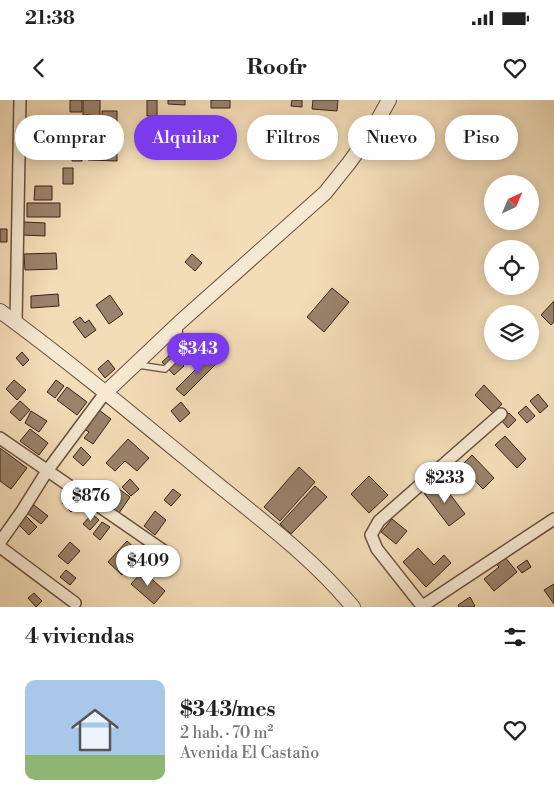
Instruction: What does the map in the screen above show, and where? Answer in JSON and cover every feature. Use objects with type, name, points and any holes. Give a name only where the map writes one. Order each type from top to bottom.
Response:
[{"type":"street","points":[[16,322],[20,100]]},
{"type":"street","points":[[0,542],[47,471],[106,393],[179,323],[325,192],[350,163],[390,100]]},
{"type":"street","points":[[0,311],[106,393],[287,542],[318,570],[353,607]]},
{"type":"street","points":[[501,414],[380,521],[371,535],[377,549],[421,607],[554,519]]},
{"type":"street","points":[[0,438],[164,551]]},
{"type":"street","points":[[0,548],[75,603]]},
{"type":"lane","points":[[136,364],[165,370],[180,354],[179,323]]},
{"type":"building","points":[[70,100],[82,100],[82,112],[70,112]]},
{"type":"building","points":[[83,100],[100,100],[100,115],[83,115]]},
{"type":"building","points":[[147,100],[157,100],[157,115],[147,115]]},
{"type":"building","points":[[168,100],[185,100],[185,105],[168,104]]},
{"type":"building","points":[[211,100],[230,100],[230,108],[211,108]]},
{"type":"building","points":[[292,100],[302,100],[302,107],[291,106]]},
{"type":"building","points":[[313,100],[338,100],[337,111],[312,109]]},
{"type":"building","points":[[102,111],[117,111],[117,115],[102,115]]},
{"type":"building","points":[[63,168],[73,168],[73,184],[63,184]]},
{"type":"building","points":[[35,186],[52,186],[52,200],[34,200]]},
{"type":"building","points":[[27,203],[60,203],[60,217],[27,217]]},
{"type":"building","points":[[24,222],[45,223],[45,236],[23,235]]},
{"type":"building","points":[[0,229],[7,229],[7,242],[0,242]]},
{"type":"building","points":[[56,253],[57,269],[25,270],[24,254]]},
{"type":"building","points":[[192,254],[202,263],[195,271],[185,262]]},
{"type":"building","points":[[332,288],[349,302],[324,332],[307,317]]},
{"type":"building","points":[[58,294],[59,306],[31,308],[31,296]]},
{"type":"building","points":[[110,295],[123,314],[109,324],[96,305]]},
{"type":"building","points":[[554,301],[554,322],[551,325],[541,315]]},
{"type":"building","points":[[80,317],[85,323],[89,320],[96,330],[85,338],[73,322]]},
{"type":"building","points":[[22,352],[29,360],[23,366],[16,358]]},
{"type":"building","points":[[172,353],[184,366],[174,375],[162,362]]},
{"type":"building","points":[[211,354],[219,361],[184,396],[176,389]]},
{"type":"building","points":[[108,360],[115,369],[105,378],[98,369]]},
{"type":"building","points":[[14,380],[26,390],[17,400],[6,389]]},
{"type":"building","points":[[56,380],[64,386],[55,398],[47,392]]},
{"type":"building","points":[[484,385],[502,404],[493,413],[475,395]]},
{"type":"building","points":[[67,387],[87,402],[77,415],[57,400]]},
{"type":"building","points":[[538,394],[548,406],[540,413],[530,401]]},
{"type":"building","points":[[20,401],[30,410],[20,421],[10,412]]},
{"type":"building","points":[[181,402],[190,413],[180,422],[171,411]]},
{"type":"building","points":[[526,406],[535,416],[527,423],[518,413]]},
{"type":"building","points":[[99,410],[111,419],[93,444],[84,438],[89,432],[84,429]]},
{"type":"building","points":[[31,411],[47,421],[39,432],[25,423]]},
{"type":"building","points":[[509,413],[516,420],[508,428],[501,420]]},
{"type":"building","points":[[30,429],[48,443],[39,455],[20,441]]},
{"type":"building","points":[[505,436],[526,459],[517,468],[495,445]]},
{"type":"building","points":[[128,439],[149,458],[137,471],[125,461],[115,471],[106,463]]},
{"type":"building","points":[[81,447],[91,457],[83,466],[73,457]]},
{"type":"building","points":[[0,448],[27,468],[11,489],[0,481]]},
{"type":"building","points":[[472,455],[494,478],[483,489],[461,466]]},
{"type":"building","points":[[299,467],[315,482],[280,521],[264,507]]},
{"type":"building","points":[[369,476],[388,495],[369,513],[351,494]]},
{"type":"building","points":[[130,479],[139,489],[131,496],[122,487]]},
{"type":"building","points":[[440,481],[465,514],[449,526],[424,493]]},
{"type":"building","points":[[315,486],[327,497],[291,534],[280,524]]},
{"type":"building","points":[[119,489],[130,497],[119,513],[107,505]]},
{"type":"building","points":[[173,489],[181,495],[171,506],[164,500]]},
{"type":"building","points":[[73,493],[81,502],[71,512],[62,503]]},
{"type":"building","points":[[34,505],[48,516],[41,524],[27,513]]},
{"type":"building","points":[[155,511],[166,520],[155,535],[144,526]]},
{"type":"building","points":[[92,514],[99,520],[90,530],[83,524]]},
{"type":"building","points":[[26,516],[37,527],[29,535],[18,524]]},
{"type":"building","points":[[392,519],[407,531],[396,544],[381,532]]},
{"type":"building","points":[[102,522],[110,527],[100,540],[93,534]]},
{"type":"building","points":[[127,541],[141,554],[122,575],[108,562]]},
{"type":"building","points":[[70,542],[80,551],[68,564],[58,556]]},
{"type":"building","points":[[144,542],[153,548],[148,555],[139,550]]},
{"type":"building","points":[[418,548],[434,565],[444,555],[451,563],[426,587],[403,562]]},
{"type":"building","points":[[504,556],[517,572],[494,591],[484,579],[499,567],[495,563]]},
{"type":"building","points":[[527,560],[531,567],[522,573],[517,567]]},
{"type":"building","points":[[66,570],[76,578],[70,585],[60,577]]},
{"type":"building","points":[[143,571],[165,591],[154,604],[131,584]]},
{"type":"building","points":[[554,584],[554,604],[544,590]]},
{"type":"building","points":[[34,593],[42,601],[36,607],[28,598]]},
{"type":"building","points":[[470,597],[475,606],[459,607],[458,605]]}]
